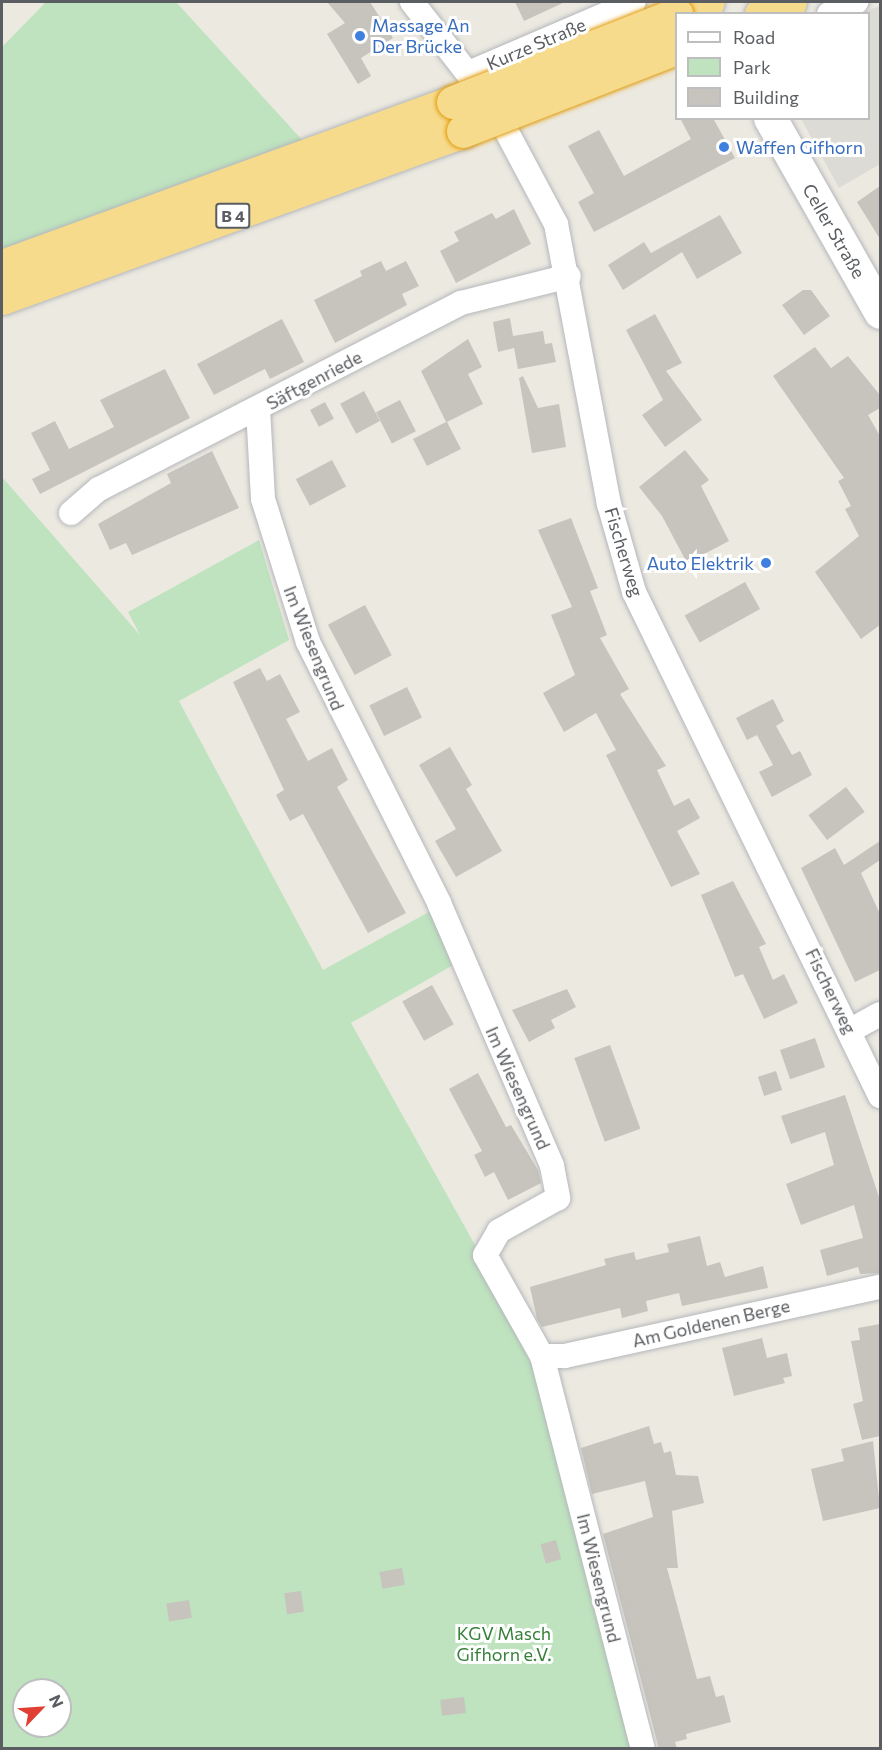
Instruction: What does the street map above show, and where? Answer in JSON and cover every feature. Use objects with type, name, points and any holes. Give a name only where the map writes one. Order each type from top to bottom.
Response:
[{"type":"highway","name":"B 4","points":[[682,12],[709,2]]},
{"type":"highway","points":[[766,12],[790,2]]},
{"type":"highway","name":"B 4","points":[[2,298],[458,116],[675,15]]},
{"type":"highway","name":"B 4","points":[[2,266],[458,116],[675,48]]},
{"type":"street","name":"Fischerweg","points":[[412,2],[471,72],[556,224],[569,276],[609,504],[634,592],[851,1030],[880,1096]]},
{"type":"street","name":"Kurze Straße","points":[[471,72],[634,2]]},
{"type":"street","points":[[834,12],[856,2]]},
{"type":"street","name":"Celler Straße","points":[[771,120],[880,312]]},
{"type":"street","name":"Säftgenriede","points":[[71,513],[99,489],[460,303],[569,276]]},
{"type":"street","name":"Im Wiesengrund","points":[[258,409],[263,499],[308,642],[439,903],[552,1166],[558,1198],[500,1231],[485,1255],[542,1356],[643,1749]]},
{"type":"street","points":[[851,1030],[880,1014]]},
{"type":"street","name":"Am Goldenen Berge","points":[[542,1356],[565,1356],[880,1287]]},
{"type":"shaded area","points":[[880,6],[880,164],[839,188],[802,120],[870,120],[870,12],[864,12]]},
{"type":"green space","points":[[46,2],[176,2],[304,142],[2,250],[2,47]]},
{"type":"green space","name":"KGV Masch Gifhorn e.V.","points":[[2,477],[140,635],[128,612],[259,540],[289,640],[179,701],[323,970],[429,912],[455,964],[351,1023],[542,1365],[639,1748],[2,1748]]},
{"type":"building","name":"Massage An Der Brücke","points":[[327,2],[370,2],[393,38],[361,58],[371,76],[358,84],[327,34],[345,23]]},
{"type":"building","points":[[515,2],[565,2],[524,21]]},
{"type":"building","points":[[681,120],[714,120],[735,158],[594,232],[578,202],[594,193],[568,146],[599,130],[624,176],[691,139]]},
{"type":"building","points":[[880,186],[880,239],[857,202]]},
{"type":"building","points":[[514,209],[531,244],[456,283],[440,251],[459,241],[454,232],[492,213],[496,219]]},
{"type":"building","points":[[720,215],[742,253],[697,279],[682,252],[623,290],[608,265],[644,242],[651,253]]},
{"type":"building","points":[[381,261],[386,271],[406,261],[419,286],[402,294],[407,305],[335,343],[314,300],[362,276],[360,271]]},
{"type":"building","points":[[803,290],[811,290],[830,316],[804,335],[782,305]]},
{"type":"building","points":[[655,314],[682,363],[666,371],[702,420],[665,447],[642,415],[663,400],[626,330]]},
{"type":"building","points":[[510,318],[513,336],[543,331],[545,344],[552,343],[556,362],[518,369],[514,348],[498,352],[493,322]]},
{"type":"building","points":[[282,319],[304,362],[270,379],[265,369],[214,395],[197,364]]},
{"type":"building","points":[[468,339],[482,367],[468,374],[483,404],[447,422],[461,449],[427,466],[413,439],[446,422],[421,371]]},
{"type":"building","points":[[815,347],[831,368],[848,356],[880,395],[880,408],[868,415],[880,436],[880,625],[861,639],[815,572],[859,536],[845,509],[851,506],[838,481],[844,478],[773,376]]},
{"type":"building","points":[[165,369],[190,418],[40,494],[32,479],[50,470],[31,433],[55,421],[69,449],[114,427],[100,400]]},
{"type":"building","points":[[523,376],[538,408],[559,404],[566,447],[532,453],[519,378]]},
{"type":"building","points":[[364,391],[380,421],[356,434],[340,404]]},
{"type":"building","points":[[400,400],[416,431],[392,443],[376,412]]},
{"type":"building","points":[[325,402],[334,419],[319,427],[310,410]]},
{"type":"building","points":[[685,450],[709,480],[701,486],[729,541],[687,563],[662,516],[639,487]]},
{"type":"building","points":[[212,451],[239,508],[132,555],[126,543],[110,550],[98,524],[171,483],[167,474]]},
{"type":"building","points":[[332,460],[346,486],[310,506],[296,479]]},
{"type":"building","points":[[571,518],[598,588],[590,591],[607,635],[600,638],[629,689],[620,694],[666,766],[657,770],[674,806],[689,798],[700,818],[677,831],[700,874],[671,887],[606,755],[616,750],[596,713],[564,732],[543,693],[575,675],[551,615],[572,607],[538,530]]},
{"type":"building","points":[[745,582],[760,609],[700,643],[685,615]]},
{"type":"building","points":[[365,605],[392,655],[355,675],[328,625]]},
{"type":"building","points":[[260,668],[267,681],[280,674],[300,712],[286,719],[308,761],[332,748],[348,780],[337,787],[406,913],[368,933],[303,814],[290,821],[276,795],[284,790],[233,682]]},
{"type":"building","points":[[407,687],[422,718],[384,736],[369,705]]},
{"type":"building","points":[[773,699],[784,721],[776,726],[792,755],[800,751],[812,775],[772,797],[759,772],[773,765],[757,735],[747,740],[736,718]]},
{"type":"building","points":[[450,747],[472,785],[466,789],[502,851],[456,877],[435,841],[456,829],[419,765]]},
{"type":"building","points":[[846,787],[865,812],[827,840],[808,815]]},
{"type":"building","points":[[880,841],[880,860],[861,873],[880,914],[880,970],[855,982],[801,868],[835,848],[844,865]]},
{"type":"building","points":[[733,881],[766,944],[759,947],[773,980],[784,974],[798,1003],[764,1019],[743,974],[735,977],[701,895]]},
{"type":"building","points":[[432,985],[454,1024],[424,1041],[402,1001]]},
{"type":"building","points":[[567,989],[576,1007],[551,1020],[555,1028],[529,1042],[512,1010]]},
{"type":"building","points":[[815,1038],[825,1067],[790,1079],[780,1050]]},
{"type":"building","points":[[610,1045],[640,1129],[605,1142],[574,1058]]},
{"type":"building","points":[[776,1071],[782,1090],[764,1096],[758,1077]]},
{"type":"building","points":[[478,1073],[506,1127],[511,1125],[538,1170],[541,1183],[508,1200],[494,1172],[485,1177],[474,1155],[482,1151],[449,1089]]},
{"type":"building","points":[[845,1095],[880,1200],[880,1273],[860,1274],[858,1267],[827,1276],[820,1250],[863,1238],[854,1205],[801,1225],[786,1184],[834,1165],[825,1132],[791,1144],[781,1116]]},
{"type":"building","points":[[700,1236],[707,1266],[720,1262],[725,1277],[763,1266],[768,1288],[682,1306],[679,1293],[646,1301],[648,1311],[622,1318],[620,1308],[542,1327],[537,1319],[530,1287],[606,1265],[604,1259],[634,1252],[636,1260],[669,1252],[667,1244]]},
{"type":"building","points":[[880,1324],[880,1436],[862,1440],[853,1404],[863,1401],[851,1341],[860,1340],[858,1328]]},
{"type":"building","points":[[762,1338],[767,1358],[787,1353],[792,1376],[783,1378],[785,1383],[734,1396],[722,1348]]},
{"type":"building","points":[[649,1426],[654,1444],[661,1442],[664,1453],[671,1451],[676,1475],[698,1476],[704,1503],[672,1511],[678,1568],[667,1568],[697,1679],[710,1676],[716,1697],[724,1695],[731,1722],[686,1734],[687,1739],[675,1742],[677,1749],[659,1749],[603,1534],[653,1517],[645,1481],[592,1494],[581,1448]]},
{"type":"building","points":[[873,1441],[880,1508],[823,1521],[811,1469],[844,1461],[841,1449]]},
{"type":"building","points":[[556,1540],[561,1559],[546,1563],[541,1544]]},
{"type":"building","points":[[402,1568],[405,1585],[382,1589],[379,1572]]},
{"type":"building","points":[[301,1591],[304,1612],[287,1614],[284,1593]]},
{"type":"building","points":[[189,1600],[192,1618],[169,1621],[166,1604]]},
{"type":"building","points":[[464,1697],[466,1713],[442,1716],[440,1700]]},
{"type":"place","name":"Massage An Der Brücke","points":[[360,36]]},
{"type":"place","name":"Waffen Gifhorn","points":[[724,147]]},
{"type":"place","name":"Auto Elektrik","points":[[766,563]]}]
